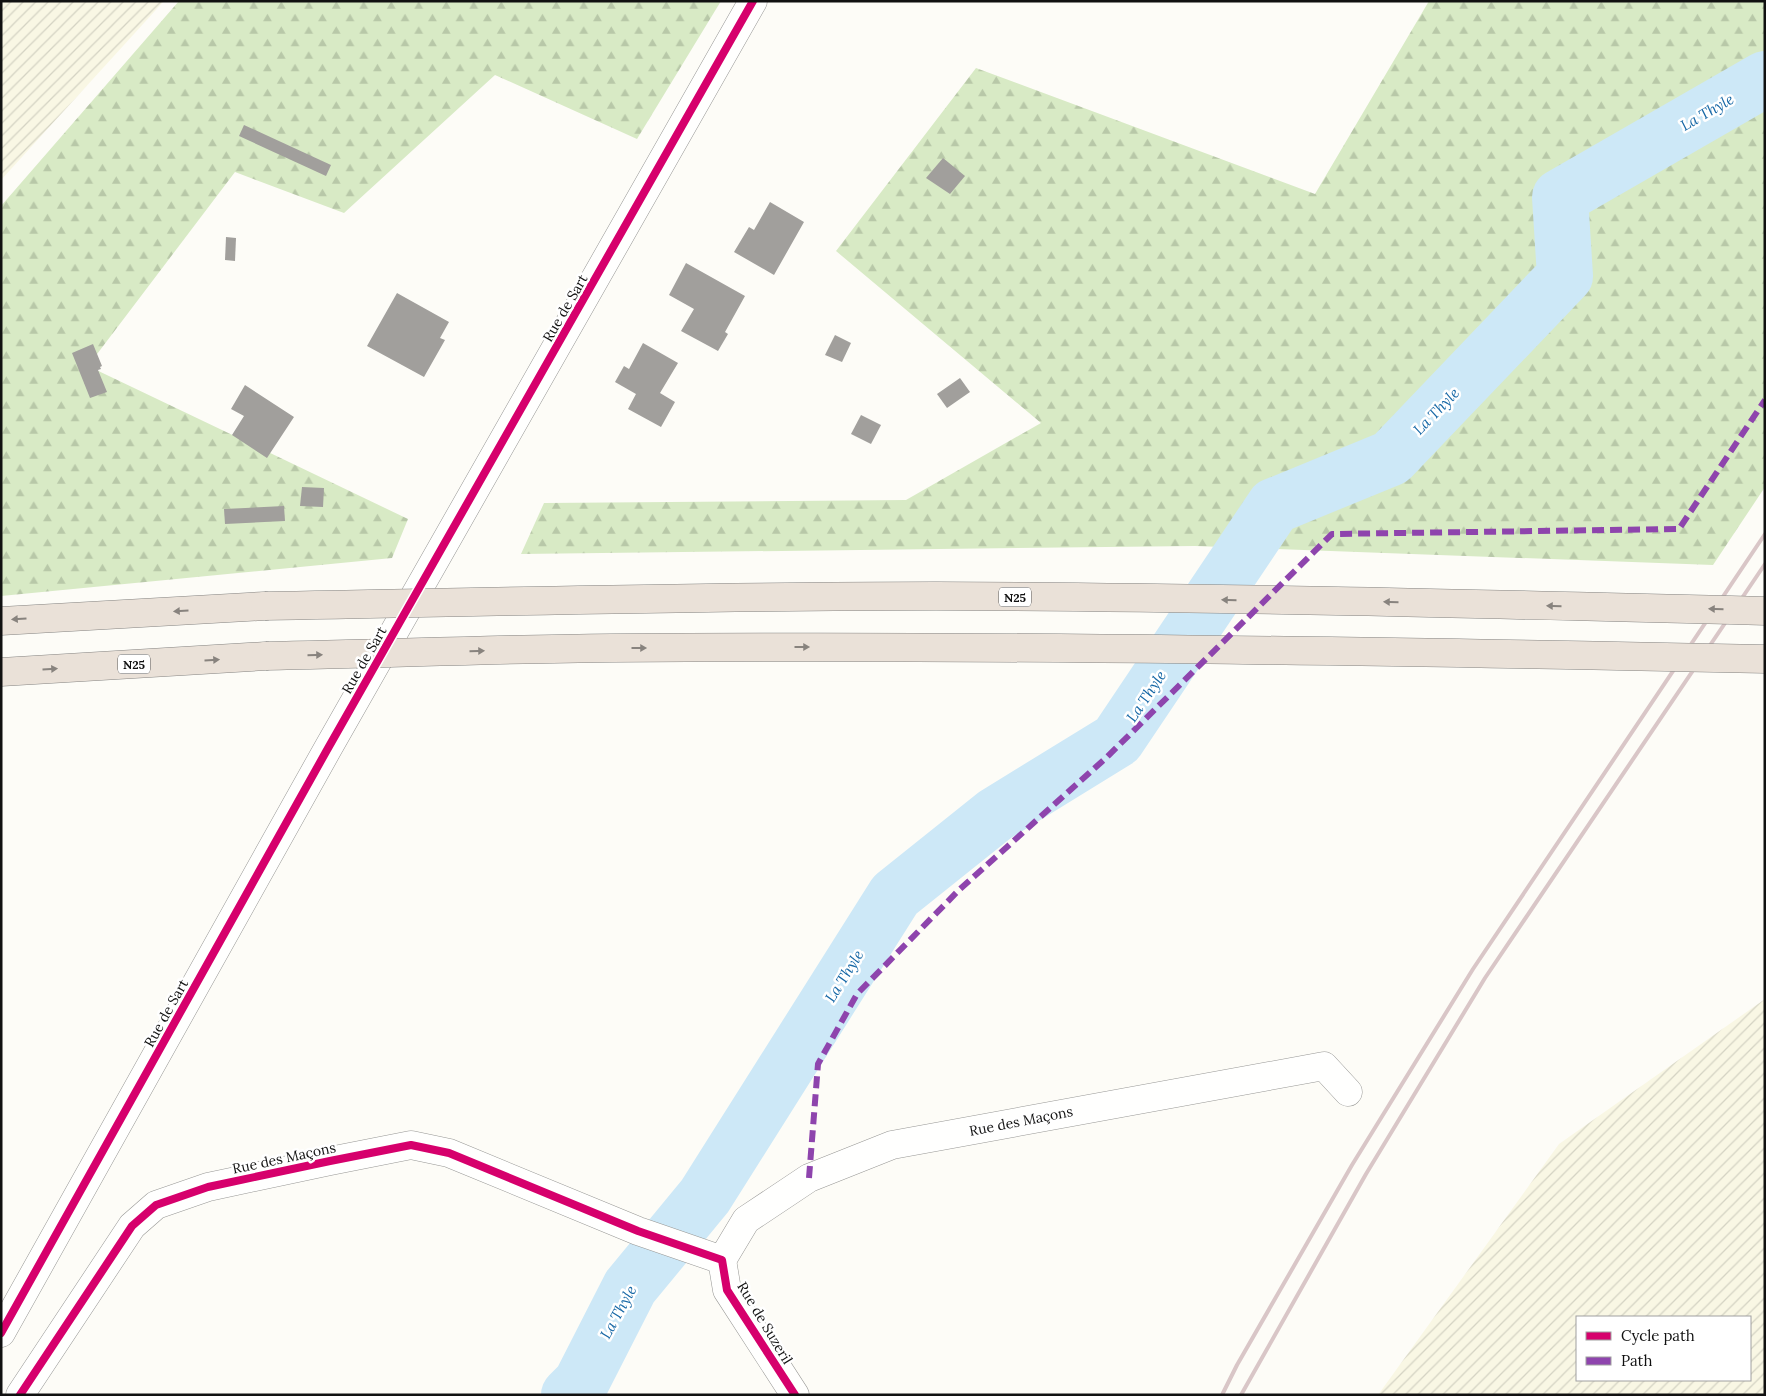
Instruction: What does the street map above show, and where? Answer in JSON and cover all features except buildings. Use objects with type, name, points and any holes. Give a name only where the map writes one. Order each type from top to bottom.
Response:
[{"type":"highway","name":"N25","points":[[1,621],[265,606],[608,599],[936,596],[1403,602],[1765,610]]},
{"type":"highway","name":"N25","points":[[1,672],[266,656],[608,648],[934,646],[1765,659]]},
{"type":"street","name":"Rue de Sart","points":[[1,1333],[327,750],[753,1]]},
{"type":"street","name":"Rue des Maçons","points":[[20,1395],[132,1226],[156,1204],[208,1187],[411,1145],[449,1153],[638,1231],[722,1260],[746,1220],[808,1178],[892,1145],[1324,1066],[1348,1092]]},
{"type":"street","name":"Rue de Suzeril","points":[[722,1260],[727,1290],[795,1395]]},
{"type":"shaded area","points":[[1,1],[164,1],[1,180]]},
{"type":"shaded area","points":[[1765,999],[1765,1395],[1378,1395],[1559,1144]]},
{"type":"green space","points":[[179,1],[721,1],[637,139],[495,75],[344,213],[235,172],[88,366],[408,519],[392,558],[1,596],[1,206]]},
{"type":"green space","points":[[1429,1],[1765,1],[1765,487],[1713,565],[1195,546],[521,554],[544,503],[906,500],[1041,423],[836,251],[976,68],[1315,194]]},
{"type":"waterway","name":"La Thyle","points":[[569,1395],[581,1383],[630,1287],[705,1196],[895,895],[995,815],[1117,740],[1274,506],[1391,458],[1565,276],[1560,197],[1765,79]]},
{"type":"railway","points":[[1222,1395],[1237,1365],[1352,1165],[1473,969],[1765,534]]},
{"type":"railway","points":[[1241,1395],[1366,1174],[1485,978],[1765,564]]},
{"type":"marked path","points":[[809,1178],[818,1064],[857,994],[959,890],[1107,757],[1332,534],[1679,529],[1765,400]]},
{"type":"cycle path","points":[[1,1333],[327,750],[753,1]]},
{"type":"cycle path","points":[[20,1395],[132,1226],[156,1205],[208,1187],[411,1145],[449,1153],[638,1231],[722,1260],[727,1290],[795,1395]]}]
